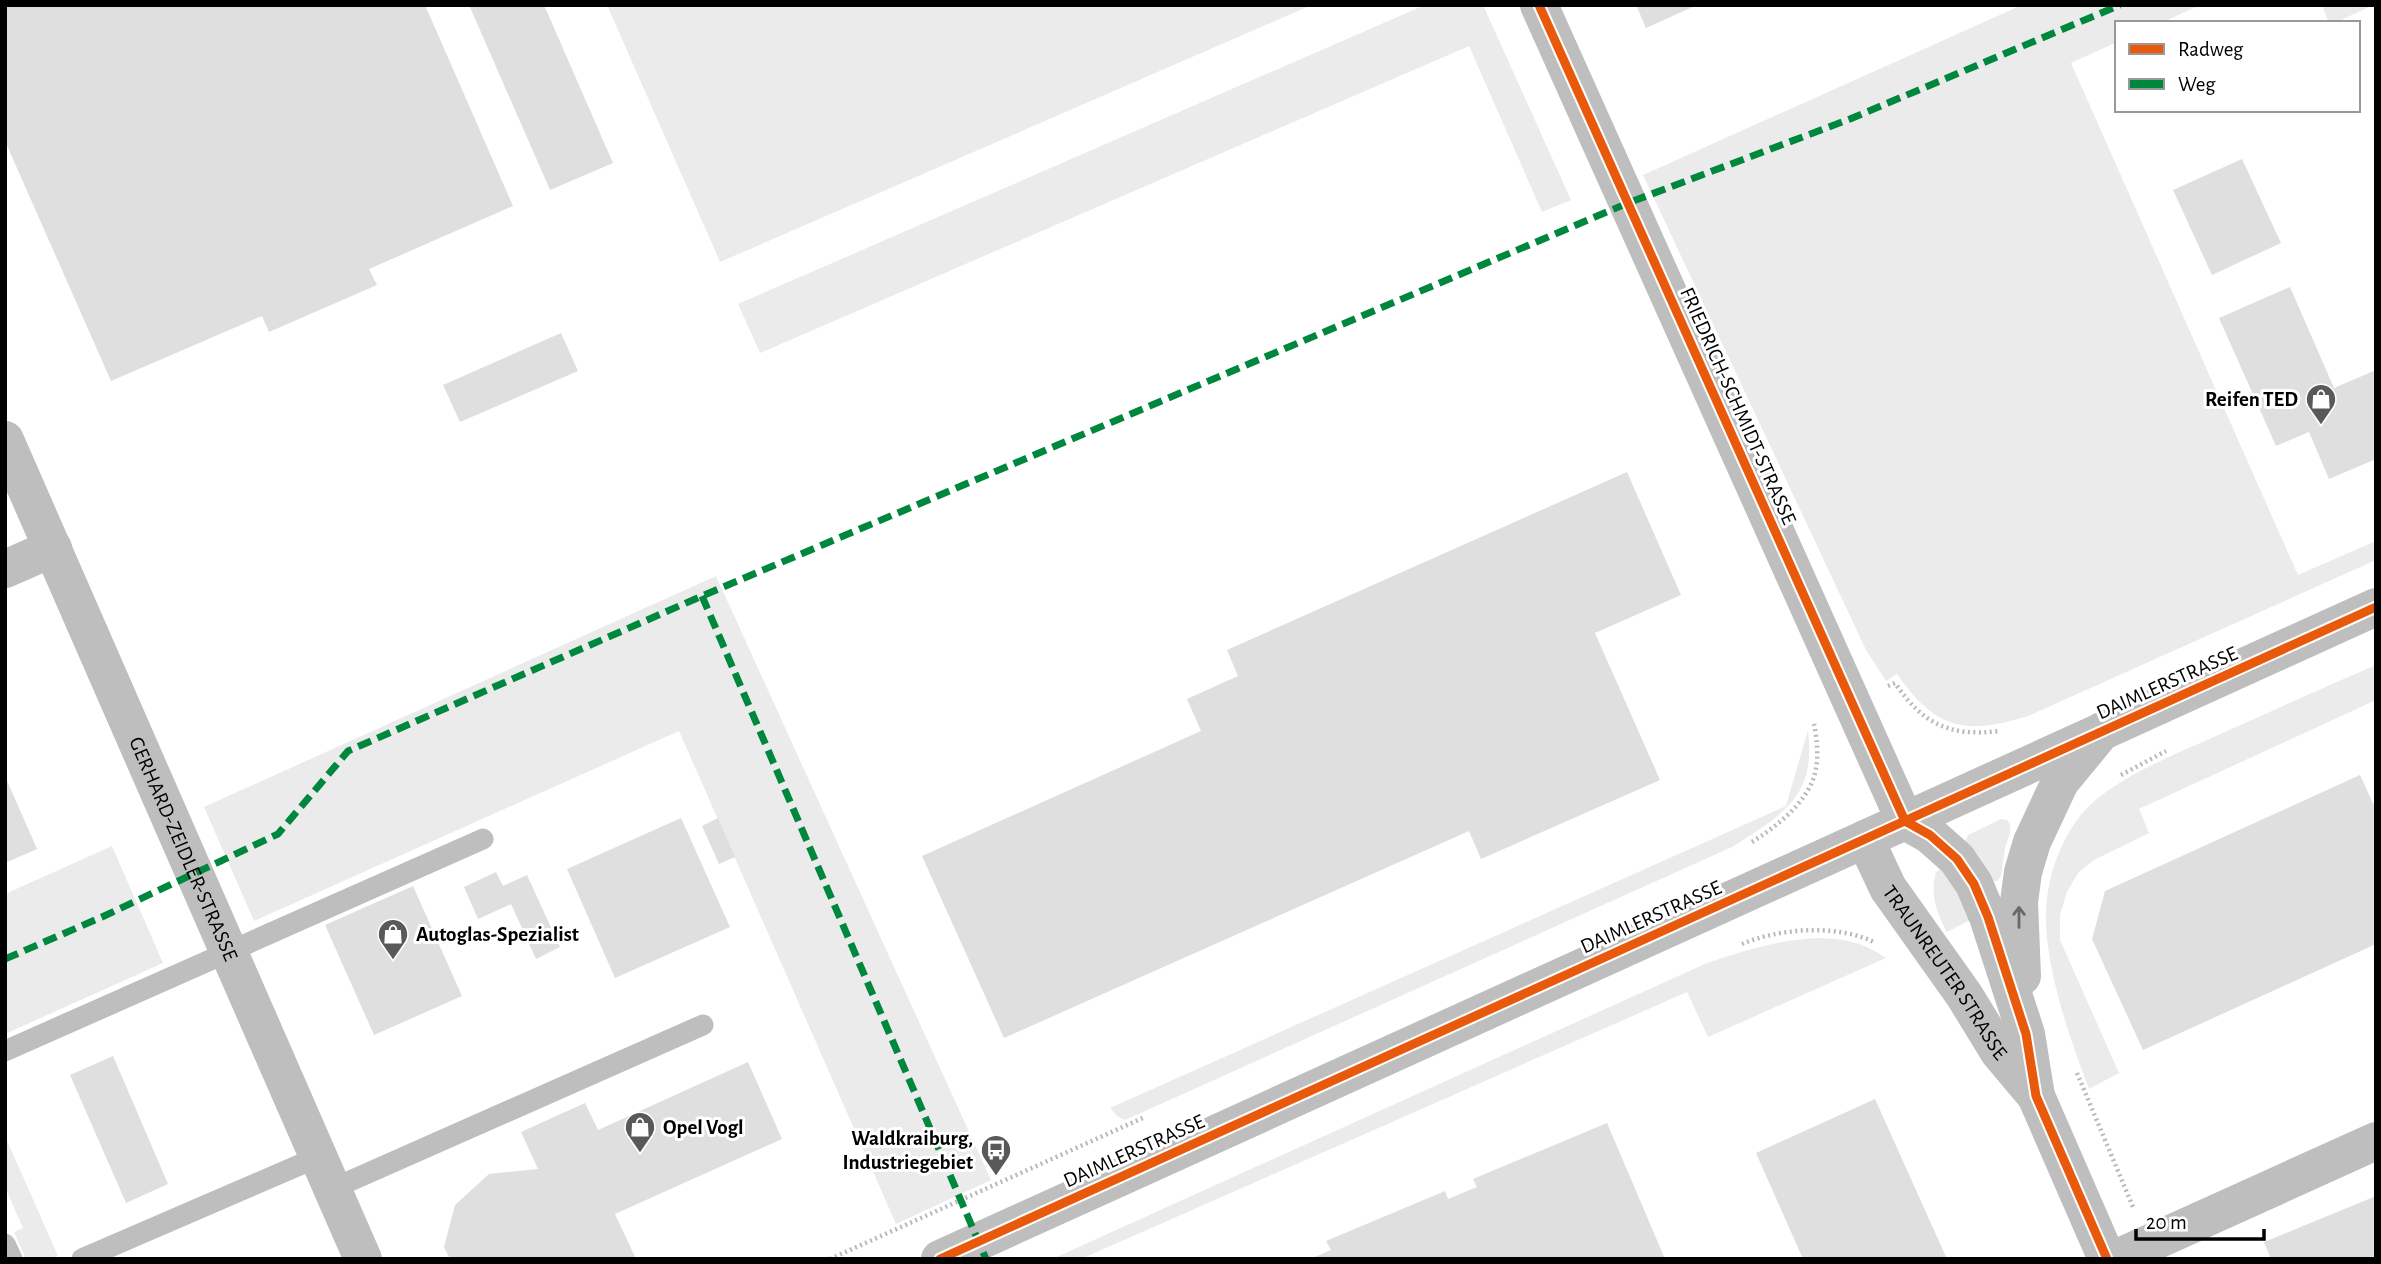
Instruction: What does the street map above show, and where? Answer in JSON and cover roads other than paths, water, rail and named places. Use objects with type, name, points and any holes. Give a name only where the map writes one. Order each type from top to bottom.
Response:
[{"type":"street","name":"FRIEDRICH-SCHMIDT-STRASSE","points":[[1539,5],[1905,821]]},
{"type":"street","name":"GERHARD-ZEIDLER-STRASSE","points":[[5,440],[363,1259]]},
{"type":"street","points":[[5,569],[52,548]]},
{"type":"street","name":"DAIMLERSTRASSE","points":[[940,1259],[2376,607]]},
{"type":"street","name":"TRAUNREUTER STRASSE","points":[[2102,732],[2060,782],[2032,842],[2023,872],[2019,902],[2019,939],[2026,1034],[2036,1096],[2107,1259]]},
{"type":"street","name":"TRAUNREUTER STRASSE","points":[[1905,821],[1930,835],[1957,859],[1974,884],[2026,1034]]},
{"type":"street","name":"TRAUNREUTER STRASSE","points":[[1865,839],[1888,888],[1964,995],[1998,1052],[2036,1096]]},
{"type":"street","points":[[2132,1251],[2376,1141]]},
{"type":"lane","points":[[5,1051],[483,839]]},
{"type":"lane","points":[[82,1259],[325,1173],[703,1025]]},
{"type":"lane","points":[[5,1244],[12,1259]]},
{"type":"place","name":"Reifen TED","points":[[2321,426]]},
{"type":"place","name":"Autoglas-Spezialist","points":[[393,961]]},
{"type":"place","name":"Opel Vogl","points":[[640,1154]]},
{"type":"place","name":"Waldkraiburg, Industriegebiet","points":[[996,1177]]}]
